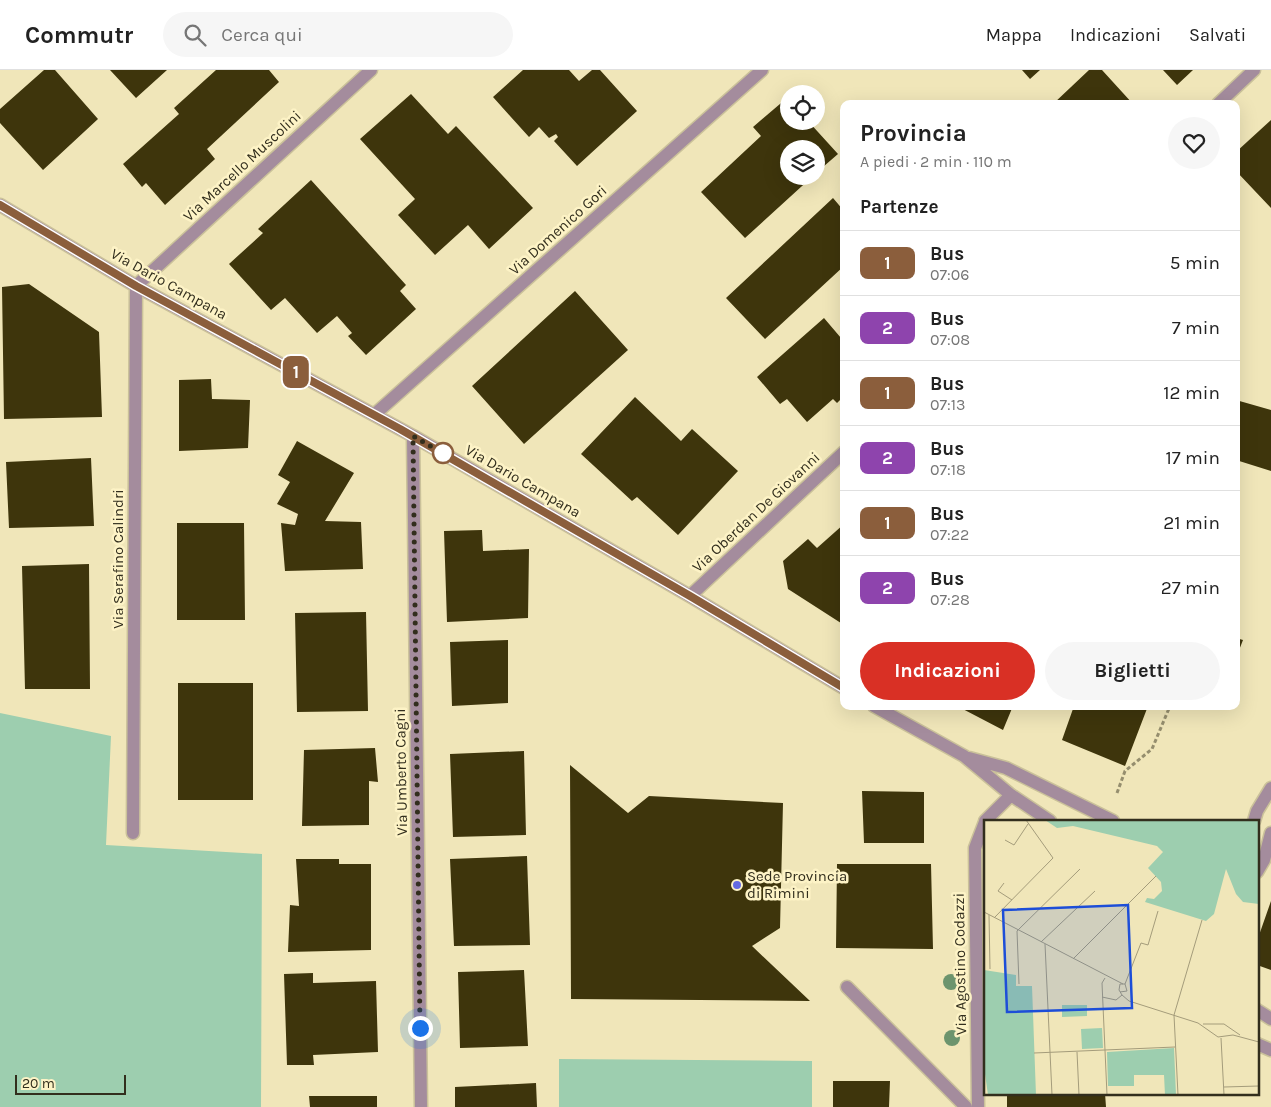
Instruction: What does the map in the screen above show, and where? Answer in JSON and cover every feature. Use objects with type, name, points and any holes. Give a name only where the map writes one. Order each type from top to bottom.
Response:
[{"type":"street","name":"Via Marcello Muscolini","points":[[136,286],[371,70]]},
{"type":"street","name":"Via Domenico Gori","points":[[375,414],[762,70]]},
{"type":"street","points":[[1222,100],[1254,70]]},
{"type":"street","name":"Via Dario Campana","points":[[0,205],[136,286],[375,414],[690,596],[840,686]]},
{"type":"street","name":"Via Serafino Calindri","points":[[133,833],[136,286]]},
{"type":"street","name":"Via Umberto Cagni","points":[[413,436],[421,1107]]},
{"type":"street","name":"Via Oberdan De Giovanni","points":[[690,596],[840,456]]},
{"type":"street","points":[[881,710],[964,756],[1011,795],[1048,820]]},
{"type":"street","points":[[964,756],[1006,768],[1111,820]]},
{"type":"street","points":[[1254,820],[1257,811],[1271,788]]},
{"type":"street","name":"Via Agostino Codazzi","points":[[987,820],[1011,795]]},
{"type":"street","name":"Via Agostino Codazzi","points":[[978,1107],[980,987],[975,848],[984,825]]},
{"type":"street","points":[[1258,870],[1264,860],[1271,833]]},
{"type":"street","points":[[847,987],[966,1107]]},
{"type":"street","points":[[1258,1011],[1271,1019]]},
{"type":"street","points":[[1258,1044],[1271,1050]]},
{"type":"path","points":[[1116,799],[1125,771],[1152,749],[1168,710]]},
{"type":"green space","points":[[0,713],[111,736],[106,845],[262,854],[261,1107],[0,1107]]},
{"type":"green space","points":[[559,1059],[812,1061],[812,1107],[559,1107]]},
{"type":"building","points":[[44,70],[55,70],[98,119],[43,170],[0,123],[0,109]]},
{"type":"building","points":[[110,70],[167,70],[136,98]]},
{"type":"building","points":[[216,70],[269,70],[279,82],[207,149],[215,159],[165,205],[146,183],[142,187],[123,164],[179,114],[174,108]]},
{"type":"building","points":[[523,70],[569,70],[579,81],[592,70],[600,70],[637,111],[577,166],[554,141],[558,137],[556,134],[549,138],[539,127],[529,137],[493,97]]},
{"type":"building","points":[[1022,70],[1040,70],[1030,79]]},
{"type":"building","points":[[1089,70],[1102,70],[1129,100],[1057,100]]},
{"type":"building","points":[[1163,70],[1193,70],[1177,85]]},
{"type":"building","points":[[411,94],[448,134],[456,126],[533,208],[489,249],[468,225],[435,255],[398,215],[415,199],[360,139]]},
{"type":"building","points":[[780,104],[780,130],[816,130],[838,154],[825,165],[825,140],[780,140],[780,185],[803,185],[745,238],[701,192],[761,136],[753,127]]},
{"type":"building","points":[[1271,120],[1271,208],[1240,175],[1240,148]]},
{"type":"building","points":[[311,180],[406,285],[400,291],[416,309],[366,355],[348,336],[352,333],[337,316],[317,333],[285,298],[271,310],[229,264],[263,233],[258,229]]},
{"type":"building","points":[[833,198],[840,206],[840,270],[765,339],[726,298]]},
{"type":"building","points":[[29,284],[99,332],[102,417],[4,419],[2,287]]},
{"type":"building","points":[[575,291],[628,350],[524,444],[472,386]]},
{"type":"building","points":[[824,318],[840,337],[840,400],[837,403],[833,399],[807,422],[787,399],[780,404],[757,377]]},
{"type":"building","points":[[211,379],[212,399],[250,400],[248,448],[179,451],[179,380]]},
{"type":"building","points":[[635,397],[681,441],[692,429],[738,471],[678,535],[637,497],[632,501],[581,454]]},
{"type":"building","points":[[1240,401],[1271,410],[1271,471],[1240,461]]},
{"type":"building","points":[[297,441],[354,473],[325,521],[361,522],[363,569],[285,571],[281,523],[295,525],[298,514],[277,504],[290,482],[278,475]]},
{"type":"building","points":[[91,458],[94,526],[9,528],[6,462]]},
{"type":"building","points":[[177,523],[244,523],[245,620],[177,620]]},
{"type":"building","points":[[840,528],[840,622],[788,589],[783,561],[808,539],[817,548]]},
{"type":"building","points":[[482,530],[483,551],[529,549],[528,618],[447,622],[444,531]]},
{"type":"building","points":[[89,564],[90,689],[25,689],[22,566]]},
{"type":"building","points":[[366,612],[368,711],[297,712],[295,613]]},
{"type":"building","points":[[508,640],[508,703],[452,706],[450,642]]},
{"type":"building","points":[[178,683],[253,683],[253,800],[178,800]]},
{"type":"building","points":[[965,710],[1011,710],[1003,730]]},
{"type":"building","points":[[1073,710],[1146,710],[1125,766],[1062,740]]},
{"type":"building","points":[[375,748],[378,782],[369,781],[369,825],[302,826],[304,750]]},
{"type":"building","points":[[524,751],[526,835],[453,837],[450,754]]},
{"type":"building","points":[[570,765],[628,813],[649,796],[783,803],[780,928],[752,946],[810,1001],[571,999]]},
{"type":"building","points":[[862,791],[924,792],[924,843],[864,843]]},
{"type":"building","points":[[527,856],[530,945],[454,946],[450,859]]},
{"type":"building","points":[[296,859],[339,859],[339,864],[371,864],[371,950],[288,952],[290,905],[299,906]]},
{"type":"building","points":[[837,864],[931,864],[933,949],[836,948]]},
{"type":"building","points":[[1271,901],[1271,970],[1258,965],[1258,938]]},
{"type":"building","points":[[524,970],[528,1046],[460,1048],[458,972]]},
{"type":"building","points":[[313,973],[313,983],[376,981],[378,1052],[313,1055],[314,1065],[287,1065],[284,974]]},
{"type":"building","points":[[833,1081],[890,1081],[889,1107],[833,1107]]},
{"type":"building","points":[[536,1083],[537,1107],[455,1107],[455,1087]]},
{"type":"building","points":[[1007,1094],[1105,1094],[1106,1107],[1007,1107]]},
{"type":"building","points":[[309,1096],[377,1096],[377,1107],[310,1107]]},
{"type":"bus line","name":"1","points":[[0,205],[136,286],[357,404],[690,596],[840,686]]},
{"type":"place","name":"Sede Provincia di Rimini","points":[[737,885]]},
{"type":"route","points":[[420,1028],[413,436],[448,456],[443,453]]}]
